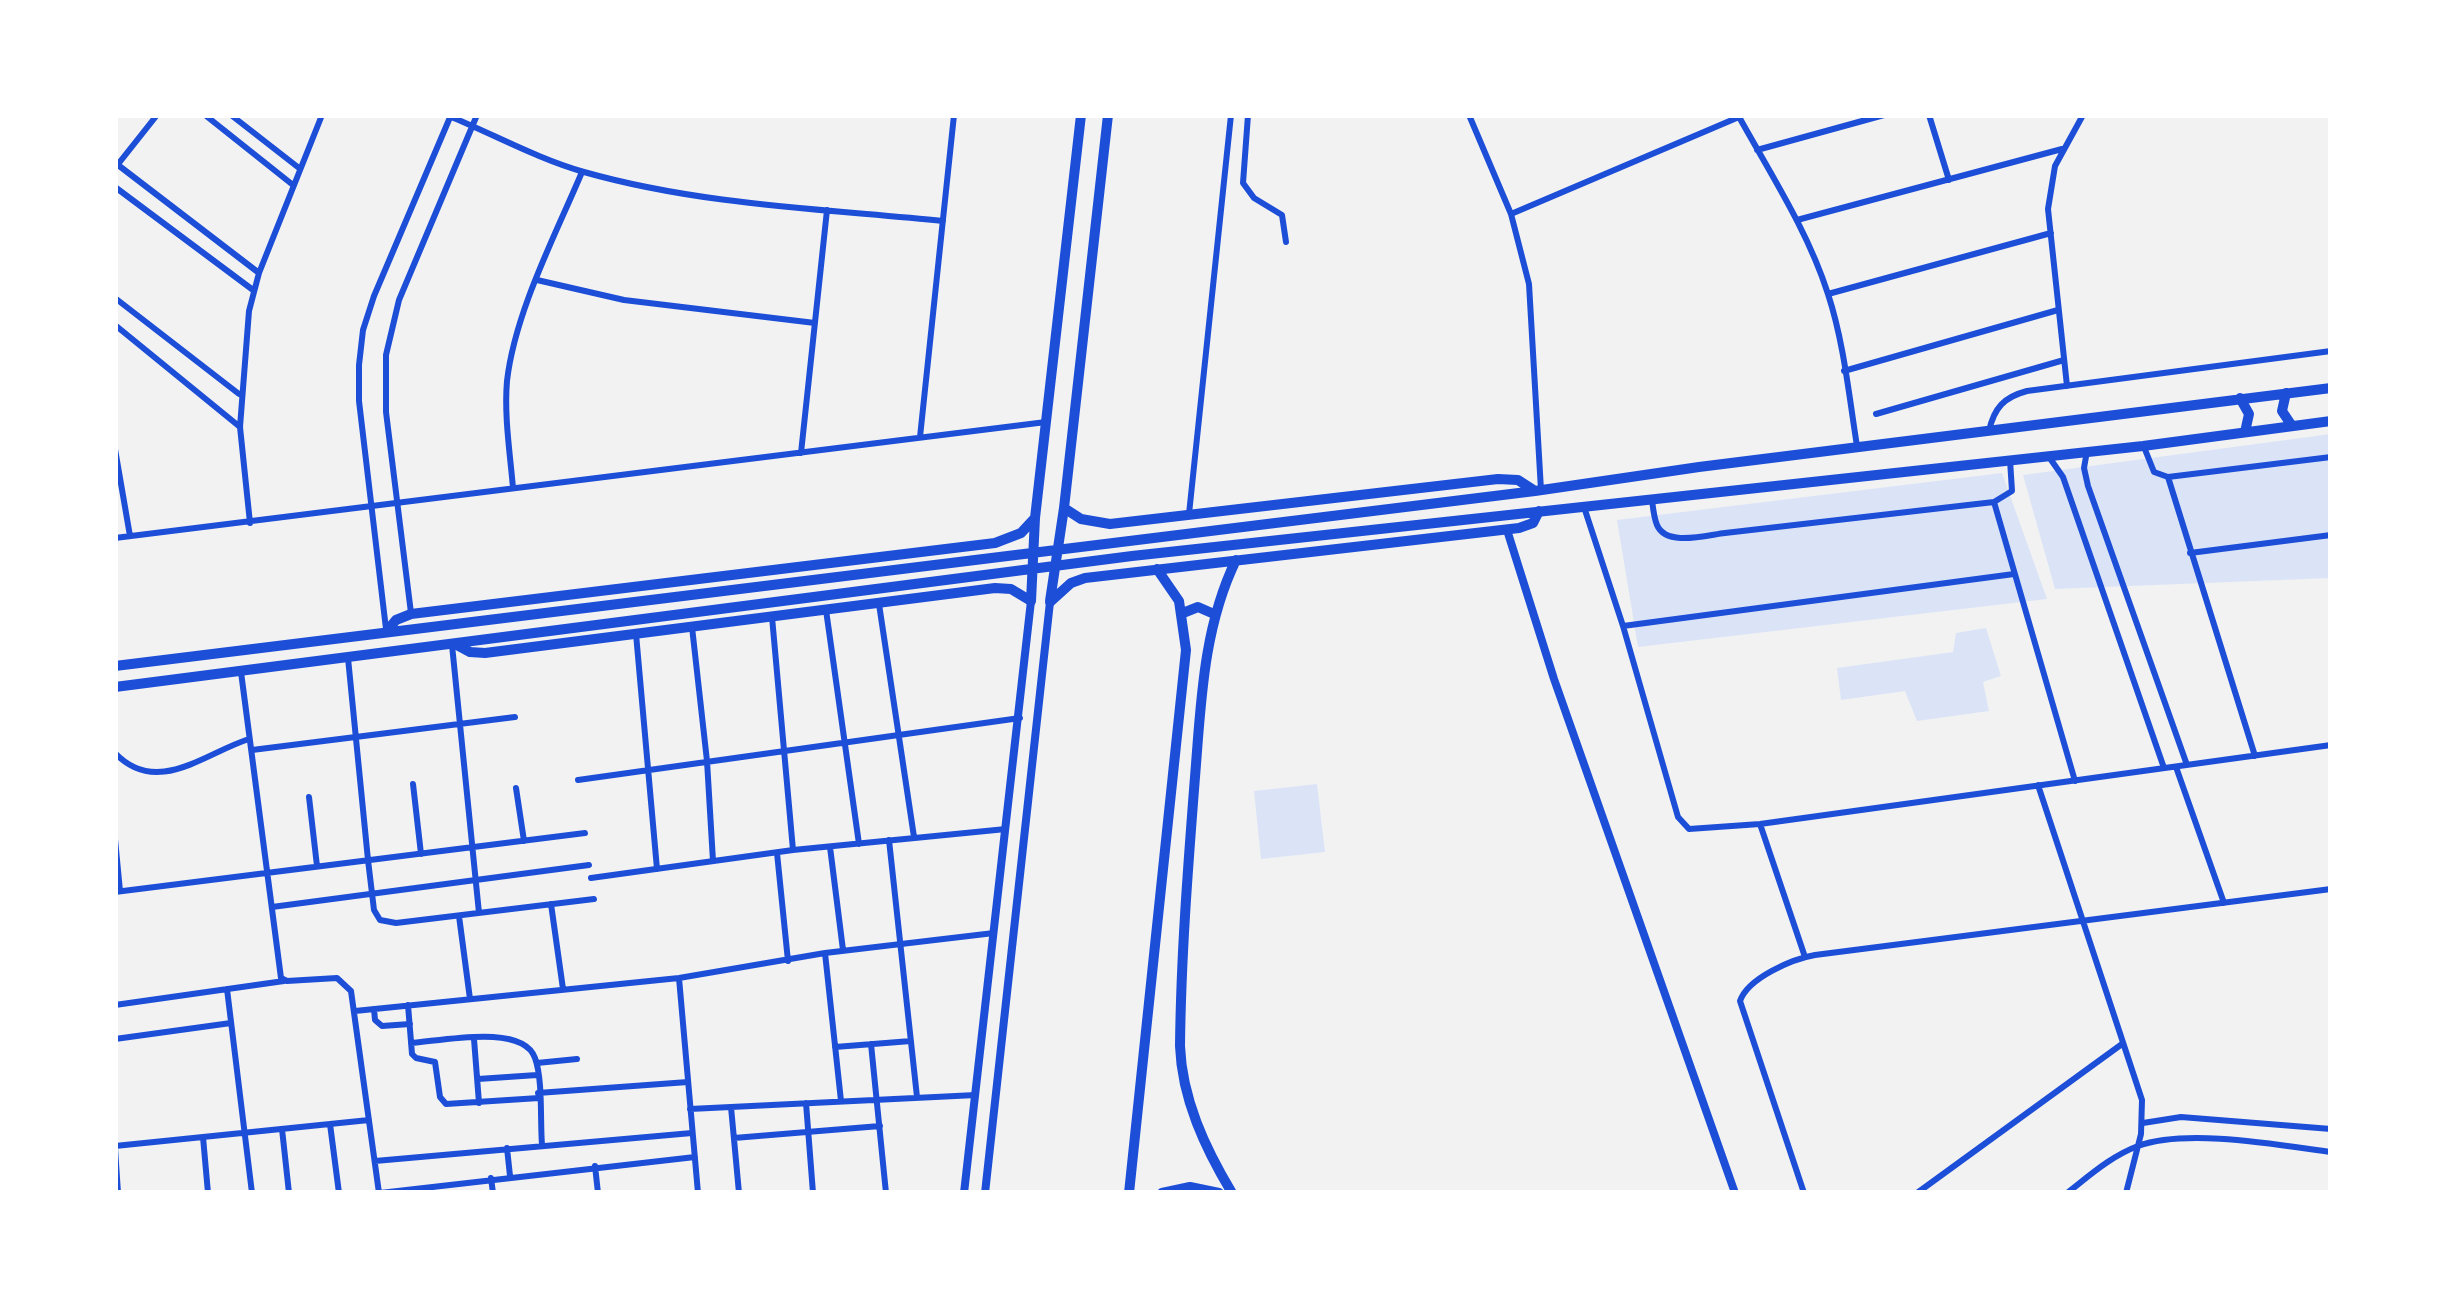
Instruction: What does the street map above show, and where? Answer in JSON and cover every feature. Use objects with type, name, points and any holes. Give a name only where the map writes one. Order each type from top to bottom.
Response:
[{"type":"main road","points":[[1031,602],[1035,518],[1082,115]]},
{"type":"main road","points":[[1050,602],[1108,115]]},
{"type":"main road","points":[[1054,364],[1057,370],[1068,374],[1080,365]]},
{"type":"main road","points":[[115,666],[1538,491],[2331,388]]},
{"type":"main road","points":[[1050,398],[1063,389],[1076,399]]},
{"type":"main road","points":[[2286,393],[2282,411],[2292,426]]},
{"type":"main road","points":[[2240,398],[2248,414],[2245,432]]},
{"type":"main road","points":[[115,688],[1132,556],[2143,446],[2331,421]]},
{"type":"main road","points":[[1064,508],[1101,524],[1498,479],[1518,480],[1538,491]]},
{"type":"main road","points":[[1050,602],[1078,580],[1109,574],[1527,527],[1539,511]]},
{"type":"main road","points":[[386,632],[396,620],[411,614],[995,542],[1015,537],[1035,518]]},
{"type":"main road","points":[[1101,524],[1096,552],[1109,574]]},
{"type":"main road","points":[[994,588],[1005,568],[995,542]]},
{"type":"main road","points":[[1232,1193],[1199,1129],[1180,1066],[1187,874],[1204,672],[1214,614],[1236,560]]},
{"type":"main road","points":[[1129,1193],[1186,650],[1183,613],[1174,590],[1157,569]]},
{"type":"main road","points":[[454,645],[478,654],[994,588],[1011,589],[1031,602]]},
{"type":"main road","points":[[1183,613],[1198,607],[1214,614]]},
{"type":"main road","points":[[1162,1193],[1190,1186],[1219,1193]]},
{"type":"street","points":[[157,115],[116,166],[258,273]]},
{"type":"street","points":[[205,115],[293,185]]},
{"type":"street","points":[[231,115],[299,168]]},
{"type":"street","points":[[250,523],[240,395],[253,290],[322,115]]},
{"type":"street","points":[[386,632],[358,366],[374,296],[449,115],[582,172],[665,190],[943,220]]},
{"type":"street","points":[[411,614],[384,384],[391,327],[477,115]]},
{"type":"street","points":[[920,437],[954,115]]},
{"type":"street","points":[[1189,514],[1231,115]]},
{"type":"street","points":[[1248,115],[1243,184],[1254,198],[1282,215],[1286,242]]},
{"type":"street","points":[[1469,115],[1511,214],[1529,284],[1538,491]]},
{"type":"street","points":[[1757,150],[1884,115]]},
{"type":"street","points":[[1929,115],[1948,180]]},
{"type":"street","points":[[2067,386],[2048,209],[2050,185],[2063,149],[2082,115]]},
{"type":"street","points":[[1511,214],[1738,116],[1796,220],[1828,294],[1858,448]]},
{"type":"street","points":[[1796,220],[2063,149]]},
{"type":"street","points":[[513,488],[507,383],[515,344],[582,172]]},
{"type":"street","points":[[115,186],[253,290]]},
{"type":"street","points":[[801,453],[828,210]]},
{"type":"street","points":[[1828,294],[2051,233]]},
{"type":"street","points":[[537,280],[624,300],[815,323]]},
{"type":"street","points":[[115,298],[240,395]]},
{"type":"street","points":[[1844,371],[2058,310]]},
{"type":"street","points":[[115,324],[240,427]]},
{"type":"street","points":[[1989,431],[1992,416],[2012,395],[2331,351]]},
{"type":"street","points":[[1876,414],[2064,360]]},
{"type":"street","points":[[115,538],[1047,422]]},
{"type":"street","points":[[2143,446],[2154,472],[2168,478],[2331,458]]},
{"type":"street","points":[[115,449],[130,536]]},
{"type":"street","points":[[2088,451],[2084,468],[2088,486],[2187,765]]},
{"type":"street","points":[[2048,456],[2068,489],[2164,768]]},
{"type":"street","points":[[1652,499],[1657,527],[1664,535],[1676,537],[1994,502],[2012,491],[2010,460]]},
{"type":"street","points":[[2168,478],[2255,756]]},
{"type":"street","points":[[1994,502],[2075,780]]},
{"type":"street","points":[[1584,507],[1682,825],[1698,830],[1760,824],[2331,745]]},
{"type":"street","points":[[1506,530],[1554,680],[1735,1193]]},
{"type":"street","points":[[2190,553],[2331,534]]},
{"type":"street","points":[[1623,626],[2014,574]]},
{"type":"street","points":[[964,1193],[1031,602]]},
{"type":"street","points":[[985,1193],[1050,602]]},
{"type":"street","points":[[879,604],[914,837]]},
{"type":"street","points":[[826,610],[858,844]]},
{"type":"street","points":[[772,616],[794,850]]},
{"type":"street","points":[[692,626],[714,862]]},
{"type":"street","points":[[636,634],[657,868]]},
{"type":"street","points":[[454,645],[480,913]]},
{"type":"street","points":[[348,657],[376,915],[385,923],[594,899]]},
{"type":"street","points":[[240,672],[284,981]]},
{"type":"street","points":[[252,750],[516,717]]},
{"type":"street","points":[[578,780],[1020,718]]},
{"type":"street","points":[[115,753],[136,768],[163,772],[190,767],[249,739]]},
{"type":"street","points":[[2176,766],[2224,902]]},
{"type":"street","points":[[412,784],[421,854]]},
{"type":"street","points":[[2038,786],[2142,1100],[2143,1123],[2126,1193]]},
{"type":"street","points":[[516,788],[524,841]]},
{"type":"street","points":[[309,797],[317,866]]},
{"type":"street","points":[[1760,824],[1805,957]]},
{"type":"street","points":[[591,878],[794,850],[1006,829]]},
{"type":"street","points":[[115,839],[118,891],[585,833]]},
{"type":"street","points":[[889,840],[917,1098]]},
{"type":"street","points":[[830,847],[843,950]]},
{"type":"street","points":[[777,853],[788,961]]},
{"type":"street","points":[[272,907],[589,865]]},
{"type":"street","points":[[1804,1193],[1740,1001],[1750,987],[1805,957],[2331,889]]},
{"type":"street","points":[[551,904],[562,990]]},
{"type":"street","points":[[459,916],[470,999]]},
{"type":"street","points":[[355,1011],[680,978],[843,950],[995,932]]},
{"type":"street","points":[[825,953],[841,1102]]},
{"type":"street","points":[[115,1005],[284,981],[337,978],[351,991],[380,1193],[694,1157]]},
{"type":"street","points":[[680,978],[698,1193]]},
{"type":"street","points":[[227,989],[252,1193]]},
{"type":"street","points":[[408,1006],[414,1056],[433,1060],[437,1065],[443,1101],[450,1106],[688,1082]]},
{"type":"street","points":[[374,1009],[382,1026],[410,1024]]},
{"type":"street","points":[[115,1038],[231,1023]]},
{"type":"street","points":[[411,1043],[512,1037],[530,1049],[537,1063],[542,1145]]},
{"type":"street","points":[[474,1039],[480,1103]]},
{"type":"street","points":[[835,1047],[912,1041]]},
{"type":"street","points":[[871,1044],[886,1193]]},
{"type":"street","points":[[1917,1193],[2122,1044]]},
{"type":"street","points":[[537,1063],[576,1059]]},
{"type":"street","points":[[478,1079],[537,1074]]},
{"type":"street","points":[[690,1109],[976,1094]]},
{"type":"street","points":[[806,1103],[814,1193]]},
{"type":"street","points":[[731,1107],[739,1193]]},
{"type":"street","points":[[2143,1123],[2181,1117],[2331,1128]]},
{"type":"street","points":[[116,1189],[115,1146],[369,1120]]},
{"type":"street","points":[[330,1124],[338,1193]]},
{"type":"street","points":[[734,1138],[880,1126]]},
{"type":"street","points":[[282,1130],[289,1193]]},
{"type":"street","points":[[375,1160],[692,1133]]},
{"type":"street","points":[[203,1137],[208,1193]]},
{"type":"street","points":[[2067,1193],[2112,1159],[2138,1146],[2167,1139],[2196,1138],[2331,1152]]},
{"type":"street","points":[[507,1148],[510,1176]]},
{"type":"street","points":[[595,1166],[598,1193]]},
{"type":"street","points":[[492,1178],[493,1193]]},
{"type":"shaded area","points":[[2331,434],[2331,578],[2055,589],[2023,475]]},
{"type":"shaded area","points":[[2002,473],[2047,599],[1638,647],[1617,520]]},
{"type":"shaded area","points":[[1986,628],[2001,676],[1983,682],[1989,711],[1917,721],[1905,691],[1841,700],[1837,668],[1953,652],[1956,633]]},
{"type":"shaded area","points":[[1317,784],[1325,852],[1261,859],[1254,791]]}]
